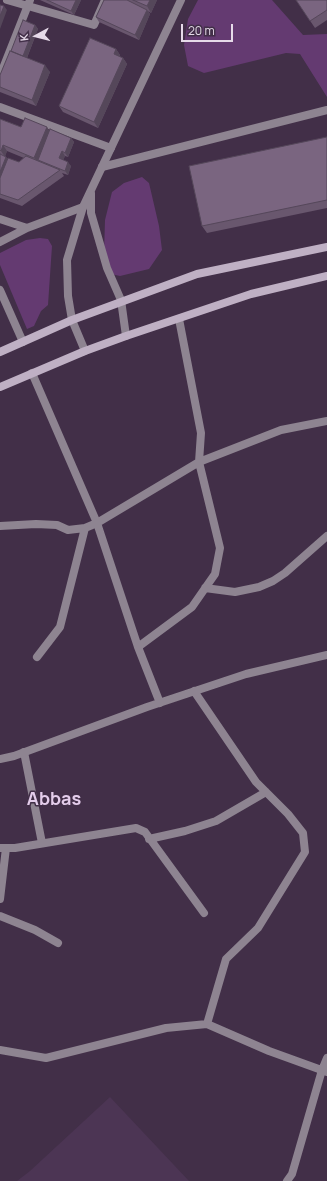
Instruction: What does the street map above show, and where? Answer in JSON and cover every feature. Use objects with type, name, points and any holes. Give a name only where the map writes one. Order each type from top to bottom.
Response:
[{"type":"main road","points":[[0,352],[121,300],[197,274],[327,247]]},
{"type":"main road","points":[[0,387],[85,351],[126,336],[179,320],[251,294],[327,276]]},
{"type":"street","points":[[8,0],[29,3],[94,25],[105,0]]},
{"type":"street","points":[[85,351],[72,320],[68,296],[67,260],[83,207],[181,0]]},
{"type":"street","points":[[0,76],[29,3]]},
{"type":"street","points":[[0,108],[111,148]]},
{"type":"street","points":[[102,167],[327,110]]},
{"type":"street","points":[[92,190],[91,213],[96,235],[107,268],[121,300],[126,336]]},
{"type":"street","points":[[0,242],[27,228],[83,207]]},
{"type":"street","points":[[0,219],[27,228]]},
{"type":"street","points":[[0,290],[24,342]]},
{"type":"street","points":[[138,647],[192,607],[215,574],[220,548],[200,462],[201,433],[179,320]]},
{"type":"street","points":[[32,373],[97,522],[138,647],[160,702]]},
{"type":"street","points":[[0,526],[36,524],[57,525],[68,530],[85,528],[200,462],[281,430],[327,421]]},
{"type":"street","points":[[37,657],[60,628],[85,528]]},
{"type":"street","points":[[205,588],[235,592],[266,584],[285,573],[327,536]]},
{"type":"street","points":[[0,758],[24,752],[160,702],[246,674],[327,655]]},
{"type":"street","points":[[194,691],[256,782],[303,832],[305,852],[258,928],[226,959],[207,1024]]},
{"type":"street","points":[[24,752],[42,843]]},
{"type":"street","points":[[149,839],[185,832],[216,821],[266,792]]},
{"type":"street","points":[[0,899],[3,848],[15,848],[136,828],[144,832],[204,913]]},
{"type":"street","points":[[0,916],[35,930],[58,943]]},
{"type":"street","points":[[0,1050],[46,1058],[166,1028],[207,1024],[269,1051],[324,1071]]},
{"type":"street","points":[[287,1181],[292,1174],[327,1058]]},
{"type":"shaded area","points":[[198,0],[272,0],[303,35],[327,34],[327,97],[300,54],[286,53],[204,73],[188,66],[184,45],[188,19]]},
{"type":"shaded area","points":[[142,177],[149,183],[159,226],[162,250],[149,269],[120,276],[111,274],[104,254],[105,220],[112,192],[124,183]]},
{"type":"shaded area","points":[[40,238],[48,239],[52,246],[48,305],[41,311],[34,326],[27,329],[0,265],[0,253],[26,240]]},
{"type":"shaded area","points":[[110,1097],[189,1181],[17,1181],[30,1171]]},
{"type":"building","points":[[47,0],[76,0],[71,11]]},
{"type":"building","points":[[104,0],[127,0],[147,10],[135,35],[96,17]]},
{"type":"building","points":[[133,0],[150,0],[147,6]]},
{"type":"building","points":[[296,0],[327,0],[327,10],[310,21]]},
{"type":"building","points":[[0,5],[4,6],[0,16]]},
{"type":"building","points":[[23,20],[35,25],[23,56],[11,51]]},
{"type":"building","points":[[90,38],[116,49],[114,54],[123,58],[94,122],[59,106]]},
{"type":"building","points":[[10,51],[45,65],[32,100],[0,87],[0,75]]},
{"type":"building","points":[[25,118],[47,127],[34,158],[3,145],[1,151],[0,150],[0,119],[21,127]]},
{"type":"building","points":[[50,129],[71,138],[65,153],[62,151],[59,158],[68,162],[65,171],[38,160]]},
{"type":"building","points":[[327,137],[327,200],[202,226],[189,166]]},
{"type":"building","points":[[0,154],[6,157],[0,172]]},
{"type":"building","points":[[26,156],[60,170],[18,200],[0,194],[0,178],[8,158],[19,162]]},
{"type":"district","name":"Abbas","points":[[54,800]]}]
